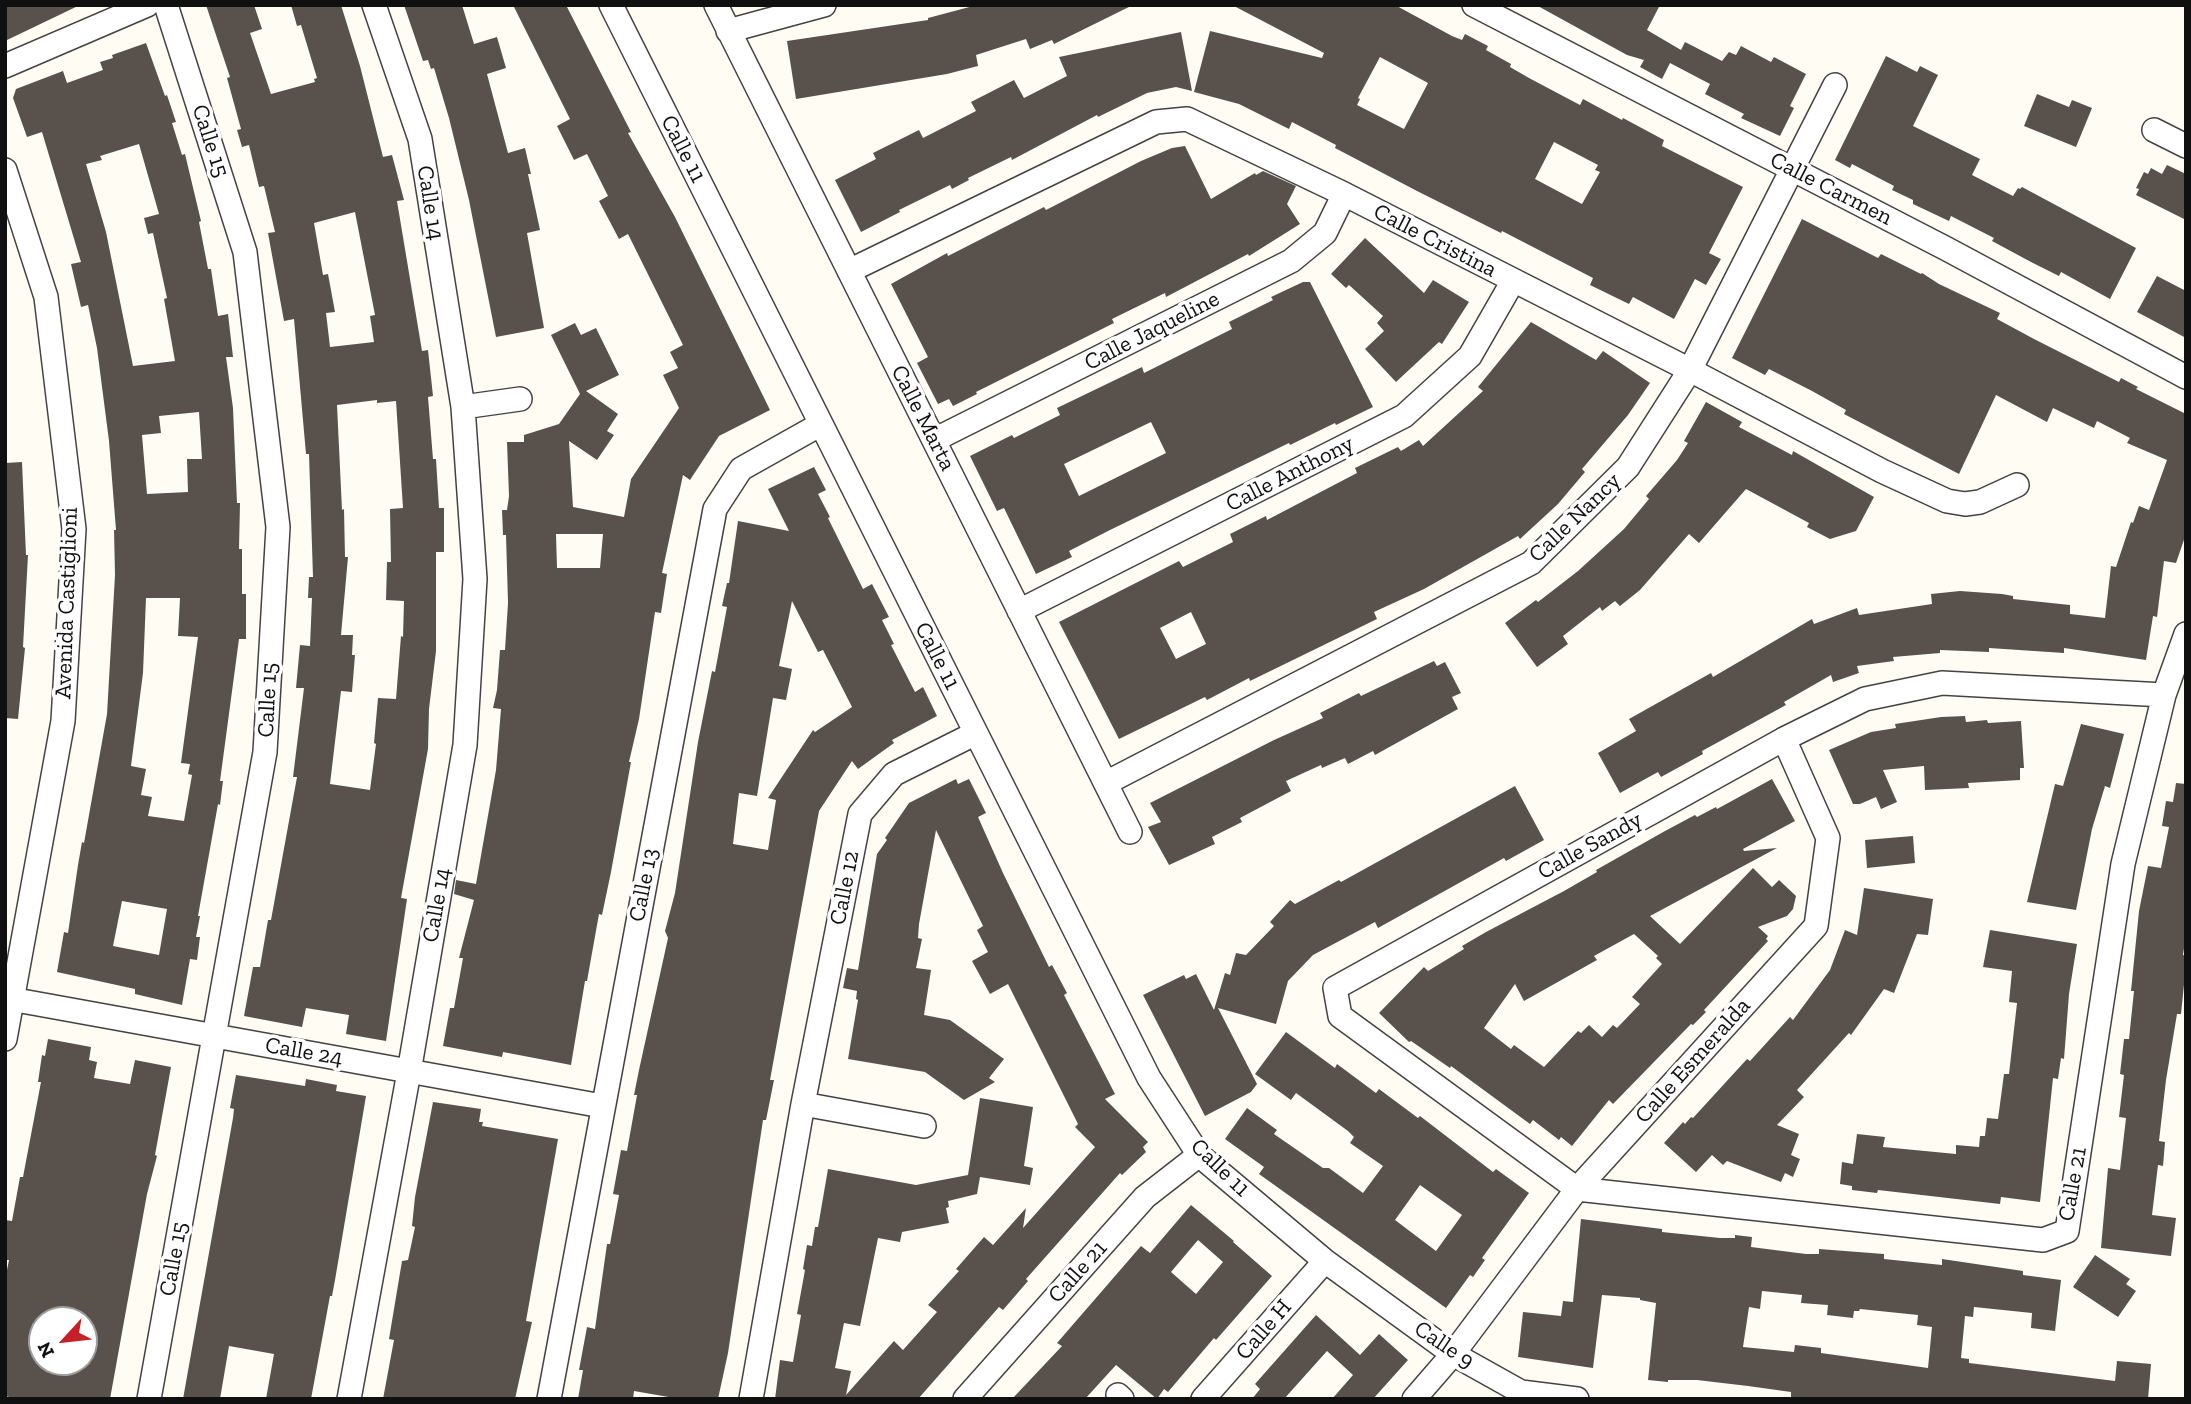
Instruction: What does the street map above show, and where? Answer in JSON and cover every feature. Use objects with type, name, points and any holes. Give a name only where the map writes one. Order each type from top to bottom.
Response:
[{"type":"street","points":[[5,66],[147,5]]},
{"type":"street","name":"Calle 15","points":[[149,1399],[265,752],[278,527],[245,251],[166,5]]},
{"type":"street","name":"Calle 14","points":[[349,1399],[465,745],[475,579],[463,407],[420,139],[374,5]]},
{"type":"street","name":"Calle 11","points":[[611,5],[1149,1078],[1199,1155],[1325,1261]]},
{"type":"street","name":"Calle Marta","points":[[716,5],[1130,832]]},
{"type":"street","points":[[729,31],[824,5]]},
{"type":"street","name":"Calle Carmen","points":[[1474,5],[2186,377]]},
{"type":"street","name":"Calle Nancy","points":[[1106,783],[1531,563],[1628,467],[1690,370],[1835,85]]},
{"type":"street","name":"Calle Cristina","points":[[849,271],[1156,122],[1187,119],[1344,194],[1882,471],[1947,501],[1965,504],[1980,502],[2017,485]]},
{"type":"street","points":[[2154,130],[2186,146]]},
{"type":"street","name":"Avenida Castiglioni","points":[[5,170],[46,297],[74,529],[63,720],[9,998],[5,1039]]},
{"type":"street","name":"Calle Jaqueline","points":[[934,440],[1292,261],[1325,233],[1344,194]]},
{"type":"street","name":"Calle Anthony","points":[[1019,611],[1404,416],[1470,356],[1513,281]]},
{"type":"street","points":[[463,407],[520,399]]},
{"type":"street","name":"Calle 13","points":[[549,1399],[715,509],[741,469],[821,424]]},
{"type":"street","points":[[2164,695],[2186,634]]},
{"type":"street","name":"Calle Sandy","points":[[1577,1189],[1339,1016],[1335,988],[1784,739],[1865,699],[1942,683],[2164,695]]},
{"type":"street","name":"Calle 21","points":[[1577,1189],[2043,1240],[2067,1231],[2123,864],[2164,695]]},
{"type":"street","name":"Calle 12","points":[[751,1399],[803,1104],[860,814],[894,774],[976,733]]},
{"type":"street","name":"Calle Esmeralda","points":[[1414,1399],[1453,1354],[1577,1189],[1816,926],[1828,838],[1784,739]]},
{"type":"street","name":"Calle 24","points":[[9,998],[602,1106]]},
{"type":"street","points":[[803,1104],[924,1126]]},
{"type":"street","name":"Calle 21","points":[[965,1399],[1145,1197],[1199,1155]]},
{"type":"street","name":"Calle 9","points":[[1325,1261],[1453,1354],[1521,1392],[1577,1399]]},
{"type":"street","name":"Calle H","points":[[1203,1399],[1325,1261]]},
{"type":"building","points":[[5,5],[80,5],[5,41]]},
{"type":"building","points":[[206,5],[254,5],[262,29],[250,33],[271,94],[315,82],[314,79],[317,78],[301,25],[297,26],[291,5],[341,5],[383,157],[392,155],[404,200],[397,201],[422,351],[428,350],[433,396],[428,397],[439,508],[444,508],[444,552],[436,552],[436,651],[429,709],[428,749],[401,898],[407,899],[386,1041],[346,1034],[349,1015],[306,1008],[302,1027],[244,1016],[253,967],[260,967],[268,920],[271,920],[297,777],[293,777],[304,688],[296,688],[300,645],[310,646],[312,598],[308,598],[309,577],[313,577],[309,454],[306,454],[294,319],[284,321],[268,233],[275,232],[264,186],[259,187],[249,145],[242,147],[237,130],[241,129],[227,78],[230,77]],"holes":[[[355,212],[375,315],[370,316],[374,342],[330,347],[326,313],[335,312],[328,274],[323,275],[314,223]],[[377,400],[377,403],[396,401],[403,508],[390,509],[391,562],[387,562],[386,600],[404,601],[396,699],[378,698],[370,790],[330,784],[341,691],[352,692],[355,655],[352,655],[353,635],[341,635],[348,557],[345,557],[337,405]]]},
{"type":"building","points":[[404,5],[462,5],[474,44],[497,37],[506,68],[487,74],[508,153],[525,148],[531,174],[528,174],[540,230],[527,233],[544,328],[496,337],[469,200],[449,118],[434,68],[431,69],[428,60],[423,61]]},
{"type":"building","points":[[513,5],[566,5],[631,132],[628,133],[675,217],[770,410],[719,436],[690,480],[683,475],[662,573],[667,574],[661,613],[655,612],[611,872],[585,981],[571,1065],[503,1052],[502,1057],[443,1046],[450,1008],[454,1008],[463,958],[459,958],[474,900],[454,894],[456,880],[476,884],[496,770],[501,709],[493,708],[500,650],[505,650],[508,603],[506,535],[503,535],[502,510],[507,510],[509,496],[507,442],[524,442],[524,435],[559,424],[580,394],[551,335],[575,323],[581,335],[596,328],[619,375],[586,391],[618,414],[607,431],[614,435],[597,460],[569,441],[573,507],[624,517],[631,479],[679,408],[663,375],[678,368],[670,352],[683,345],[628,234],[619,239],[599,201],[608,196],[587,154],[574,160],[557,126],[570,119]],"holes":[[[556,534],[603,534],[600,568],[557,568]]]},
{"type":"building","points":[[977,5],[1133,5],[1054,44],[1052,40],[1030,49],[1026,39],[976,55],[978,66],[947,74],[796,99],[787,41],[928,20]]},
{"type":"building","points":[[1232,5],[1395,5],[1452,36],[1462,40],[1465,34],[1488,46],[1486,50],[1529,78],[1580,105],[1583,99],[1622,120],[1623,118],[1664,140],[1662,146],[1743,187],[1709,253],[1721,259],[1706,285],[1695,279],[1674,319],[1633,297],[1629,304],[1590,285],[1593,278],[1417,191],[1292,122],[1289,129],[1239,104],[1194,92],[1210,31],[1322,58],[1324,53]],"holes":[[[1380,57],[1428,83],[1404,129],[1357,105],[1360,99],[1358,98]],[[1554,142],[1598,165],[1595,170],[1600,172],[1582,204],[1535,179]]]},
{"type":"building","points":[[1536,5],[1660,5],[1647,30],[1681,50],[1685,42],[1722,61],[1729,52],[1736,55],[1741,46],[1771,62],[1774,57],[1806,74],[1790,106],[1794,108],[1780,136],[1741,118],[1744,114],[1705,94],[1710,84],[1670,63],[1662,79],[1640,67],[1644,60],[1627,55]]},
{"type":"building","points":[[1181,32],[1192,91],[1176,87],[1147,93],[1098,117],[1097,115],[1012,160],[1011,157],[968,178],[969,180],[952,189],[950,185],[861,232],[835,180],[876,159],[873,153],[919,130],[923,138],[976,111],[971,102],[1014,80],[1024,98],[1067,76],[1059,57]]},
{"type":"building","points":[[146,43],[165,96],[167,95],[176,122],[172,123],[182,155],[185,154],[201,221],[199,222],[208,269],[211,269],[218,316],[228,314],[233,357],[226,357],[233,408],[237,503],[240,503],[239,549],[242,549],[242,594],[246,594],[246,639],[239,639],[220,781],[223,781],[220,805],[218,804],[198,916],[196,937],[200,937],[197,960],[190,959],[182,1005],[135,994],[135,989],[57,972],[64,932],[68,933],[82,842],[84,843],[107,714],[116,530],[109,441],[97,348],[88,305],[81,307],[71,264],[81,262],[42,132],[27,137],[13,98],[16,89],[63,71],[67,83],[103,70],[100,62],[113,58],[112,55]],"holes":[[[139,144],[159,214],[144,218],[148,234],[153,233],[167,298],[164,299],[175,361],[133,366],[106,232],[86,164],[102,160],[100,156]],[[199,412],[202,459],[187,459],[188,492],[147,494],[142,435],[161,433],[159,416]],[[146,598],[180,598],[178,636],[198,637],[181,763],[190,764],[188,774],[192,775],[184,821],[148,816],[152,797],[141,795],[146,769],[131,766],[143,673]],[[122,901],[167,909],[159,955],[113,946]]]},
{"type":"building","points":[[1886,56],[1917,72],[1920,66],[1938,75],[1913,126],[1980,159],[1972,175],[2013,196],[2018,188],[2022,187],[2136,248],[2110,299],[2061,272],[2059,276],[2031,262],[1992,241],[1994,238],[1951,216],[1949,221],[1913,204],[1913,200],[1892,190],[1894,186],[1852,164],[1850,168],[1835,160]]},
{"type":"building","points":[[2037,94],[2069,107],[2072,100],[2092,108],[2076,147],[2024,126]]},
{"type":"building","points":[[1185,146],[1211,199],[1263,171],[1296,186],[1287,204],[1300,224],[1249,256],[1248,254],[1166,297],[1165,293],[1112,319],[1114,323],[953,406],[949,399],[938,404],[917,363],[928,357],[891,284],[947,253],[948,256],[1044,207],[1046,210],[1141,161],[1172,148]]},
{"type":"building","points":[[2167,165],[2186,174],[2186,220],[2136,195],[2139,189],[2136,188],[2144,172],[2148,174],[2151,168],[2162,174]]},
{"type":"building","points":[[1802,219],[1878,258],[1881,254],[1922,273],[2000,313],[1997,319],[2034,339],[2119,382],[2121,378],[2138,387],[2136,389],[2186,414],[2186,534],[2176,563],[2164,561],[2157,617],[2153,616],[2146,660],[2064,648],[2064,653],[1989,648],[1989,652],[1940,650],[1940,653],[1893,657],[1894,661],[1857,666],[1859,673],[1833,682],[1831,675],[1784,702],[1786,705],[1702,751],[1703,754],[1661,777],[1658,772],[1620,793],[1598,753],[1636,731],[1629,719],[1711,673],[1713,677],[1812,619],[1814,624],[1857,608],[1859,615],[1932,604],[1931,594],[1960,591],[2002,594],[2013,596],[2013,599],[2070,605],[2070,614],[2105,618],[2111,566],[2116,567],[2139,506],[2149,510],[2167,460],[2127,443],[2130,438],[2097,421],[2094,428],[2053,408],[2047,422],[1996,395],[1959,474],[1844,414],[1846,410],[1769,369],[1765,375],[1732,358]]},
{"type":"building","points":[[1365,238],[1424,293],[1433,280],[1469,302],[1442,344],[1439,342],[1396,382],[1365,349],[1384,331],[1377,323],[1383,316],[1349,285],[1346,288],[1331,274]]},
{"type":"building","points":[[2157,276],[2186,291],[2186,338],[2137,312]]},
{"type":"building","points":[[1303,282],[1310,282],[1373,407],[1290,445],[1289,443],[1110,530],[1069,551],[1072,557],[1036,574],[1004,508],[997,511],[970,456],[1060,415],[1057,408],[1142,367],[1144,373],[1232,329],[1229,322],[1273,300],[1271,297]],"holes":[[[1151,422],[1166,453],[1079,496],[1064,464]]]},
{"type":"building","points":[[1531,322],[1596,360],[1603,351],[1650,383],[1628,415],[1582,469],[1585,472],[1558,504],[1520,539],[1518,536],[1424,589],[1374,612],[1377,619],[1250,681],[1249,678],[1207,700],[1205,697],[1119,739],[1059,622],[1179,561],[1183,567],[1233,542],[1230,534],[1266,516],[1267,520],[1357,473],[1355,468],[1398,447],[1401,451],[1419,440],[1423,446],[1483,391],[1478,387]],"holes":[[[1191,612],[1206,644],[1176,659],[1160,628]]]},
{"type":"building","points":[[1706,402],[1742,422],[1739,427],[1792,455],[1793,451],[1874,497],[1856,531],[1830,539],[1807,527],[1809,523],[1746,489],[1699,543],[1689,534],[1640,590],[1620,606],[1615,601],[1602,611],[1600,607],[1563,636],[1568,644],[1537,667],[1505,623],[1578,571],[1624,529],[1649,499],[1646,496],[1688,443],[1684,441]]},
{"type":"building","points":[[22,462],[28,555],[25,648],[18,719],[5,718],[5,463]]},
{"type":"building","points":[[814,467],[826,490],[818,494],[863,589],[872,584],[889,617],[882,620],[894,644],[891,645],[915,692],[923,687],[937,716],[892,740],[894,743],[858,769],[852,761],[819,811],[770,1080],[774,1080],[766,1120],[763,1120],[728,1353],[718,1399],[680,1399],[634,1391],[633,1399],[578,1399],[583,1370],[579,1370],[587,1327],[595,1329],[607,1244],[610,1244],[619,1195],[613,1194],[621,1150],[627,1151],[637,1095],[634,1095],[668,938],[665,931],[675,893],[698,742],[727,607],[722,606],[729,583],[738,521],[789,531],[768,489]],"holes":[[[792,601],[818,652],[823,650],[852,707],[815,732],[813,730],[768,798],[776,800],[768,850],[733,844],[739,793],[757,796],[773,698],[786,700],[792,669],[779,666]]]},
{"type":"building","points":[[1434,661],[1437,666],[1445,662],[1461,693],[1452,697],[1458,709],[1375,755],[1373,751],[1348,764],[1345,758],[1322,768],[1321,765],[1286,781],[1291,791],[1240,818],[1242,822],[1212,837],[1215,844],[1169,865],[1148,827],[1161,822],[1150,803],[1323,718],[1320,713],[1359,693],[1361,696]]},
{"type":"building","points":[[1965,716],[1966,722],[2021,721],[2024,768],[2020,768],[2020,780],[1968,783],[1969,788],[1925,790],[1924,766],[1883,770],[1897,802],[1881,809],[1876,797],[1853,804],[1829,750],[1871,732],[1896,728],[1895,724]]},
{"type":"building","points":[[2081,724],[2124,734],[2110,788],[2105,786],[2092,829],[2076,910],[2027,902],[2055,784],[2063,786]]},
{"type":"building","points":[[956,779],[958,784],[969,779],[986,813],[978,817],[1003,873],[1049,967],[1052,965],[1067,993],[1064,995],[1115,1094],[1105,1099],[1148,1142],[1143,1147],[1146,1152],[1122,1175],[1120,1173],[1026,1279],[1028,1281],[1003,1310],[999,1307],[918,1399],[775,1399],[780,1360],[793,1362],[801,1315],[797,1314],[807,1245],[812,1246],[815,1227],[818,1227],[828,1169],[916,1185],[968,1175],[980,1098],[1033,1107],[1024,1166],[1033,1168],[1030,1185],[980,1177],[977,1194],[948,1201],[949,1207],[946,1208],[949,1223],[902,1232],[900,1242],[878,1238],[860,1326],[844,1323],[835,1368],[851,1371],[846,1395],[894,1341],[903,1350],[937,1312],[928,1305],[959,1271],[956,1269],[984,1237],[993,1245],[1026,1208],[1023,1228],[1095,1147],[1075,1127],[1078,1124],[1008,984],[990,994],[972,961],[988,952],[977,930],[983,926],[936,830],[919,924],[918,938],[922,939],[916,968],[931,970],[924,1015],[950,1020],[1004,1059],[989,1078],[995,1082],[964,1100],[925,1072],[848,1059],[858,1000],[857,991],[843,988],[847,968],[858,970],[877,854],[909,803]]},
{"type":"building","points":[[1772,779],[1795,821],[1743,849],[1777,848],[1650,916],[1680,944],[1753,868],[1772,887],[1779,880],[1796,896],[1793,909],[1787,916],[1758,927],[1768,936],[1768,941],[1693,1025],[1691,1024],[1613,1104],[1609,1100],[1572,1146],[1561,1137],[1559,1140],[1533,1120],[1530,1124],[1451,1066],[1450,1068],[1409,1042],[1379,1013],[1424,967],[1428,971],[1464,949],[1462,946],[1564,891],[1665,831],[1695,815],[1697,817],[1716,807],[1717,809]],"holes":[[[1634,934],[1658,956],[1656,958],[1662,964],[1632,997],[1640,1004],[1617,1028],[1613,1025],[1602,1037],[1589,1025],[1581,1033],[1578,1031],[1544,1067],[1514,1045],[1511,1049],[1484,1028],[1515,984],[1524,1001],[1597,960],[1594,956]]]},
{"type":"building","points":[[2176,783],[2186,784],[2186,935],[2183,955],[2186,956],[2186,965],[2181,1014],[2177,1014],[2166,1080],[2159,1141],[2165,1142],[2163,1166],[2158,1165],[2152,1215],[2176,1218],[2171,1256],[2101,1248],[2108,1168],[2120,1170],[2126,1118],[2119,1117],[2124,1075],[2120,1074],[2124,1039],[2129,1039],[2139,911],[2148,866],[2161,868],[2169,827],[2162,826],[2166,801],[2173,802]]},
{"type":"building","points":[[1515,786],[1544,840],[1506,861],[1504,858],[1378,928],[1375,922],[1313,955],[1288,981],[1276,1024],[1218,1008],[1257,1084],[1251,1092],[1205,1116],[1143,995],[1184,975],[1186,979],[1196,974],[1214,1010],[1225,973],[1230,975],[1236,953],[1246,955],[1274,926],[1270,922],[1290,900],[1295,904],[1339,880],[1341,882]]},
{"type":"building","points":[[1913,836],[1915,863],[1867,868],[1865,840]]},
{"type":"building","points":[[1864,888],[1933,899],[1928,935],[1917,934],[1894,993],[1884,989],[1851,1035],[1849,1033],[1797,1090],[1804,1097],[1777,1125],[1799,1134],[1791,1155],[1800,1159],[1793,1177],[1785,1173],[1781,1182],[1727,1161],[1723,1165],[1712,1155],[1696,1172],[1664,1143],[1683,1122],[1685,1124],[1693,1118],[1747,1059],[1750,1061],[1790,1017],[1793,1020],[1830,970],[1845,930],[1857,935]]},
{"type":"building","points":[[1990,930],[2077,944],[2069,994],[2064,1059],[2061,1058],[2058,1079],[2053,1078],[2040,1202],[2001,1197],[2000,1204],[1878,1190],[1877,1193],[1852,1190],[1852,1186],[1840,1184],[1842,1162],[1853,1164],[1857,1134],[1885,1137],[1883,1147],[1956,1154],[1956,1145],[1979,1147],[1980,1136],[1985,1136],[1987,1118],[1998,1119],[2004,1074],[2009,1074],[2017,1003],[2009,1002],[2012,971],[1983,967]]},
{"type":"building","points":[[1286,1032],[1335,1068],[1337,1064],[1376,1093],[1379,1089],[1418,1118],[1420,1116],[1493,1172],[1496,1169],[1529,1193],[1482,1258],[1485,1260],[1473,1277],[1470,1275],[1446,1308],[1259,1174],[1264,1167],[1225,1139],[1247,1108],[1277,1130],[1274,1134],[1363,1193],[1383,1166],[1350,1143],[1354,1137],[1348,1131],[1296,1093],[1291,1100],[1255,1074]],"holes":[[[1420,1185],[1462,1215],[1436,1251],[1395,1220]]]},
{"type":"building","points":[[48,1039],[91,1047],[89,1060],[97,1062],[94,1078],[130,1084],[135,1060],[171,1067],[155,1155],[157,1156],[147,1194],[110,1399],[18,1399],[5,1396],[5,1280],[9,1260],[5,1260],[5,1220],[12,1221],[20,1177],[23,1177],[41,1082],[38,1082],[42,1055],[45,1056]]},
{"type":"building","points":[[236,1075],[305,1086],[306,1079],[337,1085],[336,1091],[366,1096],[335,1280],[311,1399],[266,1399],[274,1354],[229,1346],[220,1399],[183,1399],[233,1118],[234,1109],[230,1108]]},
{"type":"building","points":[[433,1102],[481,1109],[479,1122],[483,1122],[482,1126],[558,1139],[526,1321],[532,1322],[515,1399],[383,1399],[394,1340],[389,1339],[402,1261],[408,1260],[415,1227],[412,1226],[415,1197]]},
{"type":"building","points":[[1191,1205],[1272,1276],[1168,1392],[1164,1389],[1157,1399],[1116,1365],[1085,1399],[1012,1399],[1062,1346],[1057,1343],[1141,1246],[1150,1253]],"holes":[[[1198,1240],[1223,1262],[1196,1294],[1171,1272]]]},
{"type":"building","points":[[1581,1219],[1662,1229],[1662,1232],[1720,1238],[1735,1238],[1735,1235],[1752,1237],[1751,1247],[1806,1254],[1819,1254],[1819,1249],[1884,1254],[1884,1259],[1942,1265],[1942,1259],[2023,1271],[2023,1275],[2061,1280],[2055,1331],[2031,1328],[2032,1313],[1974,1307],[1973,1317],[1965,1316],[1961,1358],[1969,1359],[1969,1363],[2115,1381],[2117,1361],[2151,1364],[2148,1399],[1791,1399],[1791,1392],[1748,1386],[1697,1380],[1648,1380],[1656,1303],[1640,1298],[1602,1295],[1593,1368],[1518,1357],[1523,1312],[1561,1316],[1563,1301],[1573,1302]],"holes":[[[1762,1291],[1802,1295],[1801,1303],[1828,1305],[1827,1315],[1853,1318],[1854,1311],[1860,1309],[1918,1315],[1917,1325],[1932,1327],[1928,1368],[1821,1353],[1821,1348],[1795,1345],[1794,1352],[1743,1347],[1749,1307],[1760,1309]]]},
{"type":"building","points":[[2095,1255],[2130,1279],[2126,1284],[2136,1291],[2118,1317],[2073,1287]]},
{"type":"building","points":[[1316,1315],[1360,1355],[1379,1334],[1408,1360],[1373,1399],[1332,1399],[1353,1375],[1327,1351],[1284,1399],[1252,1399],[1260,1389],[1255,1384]]}]
